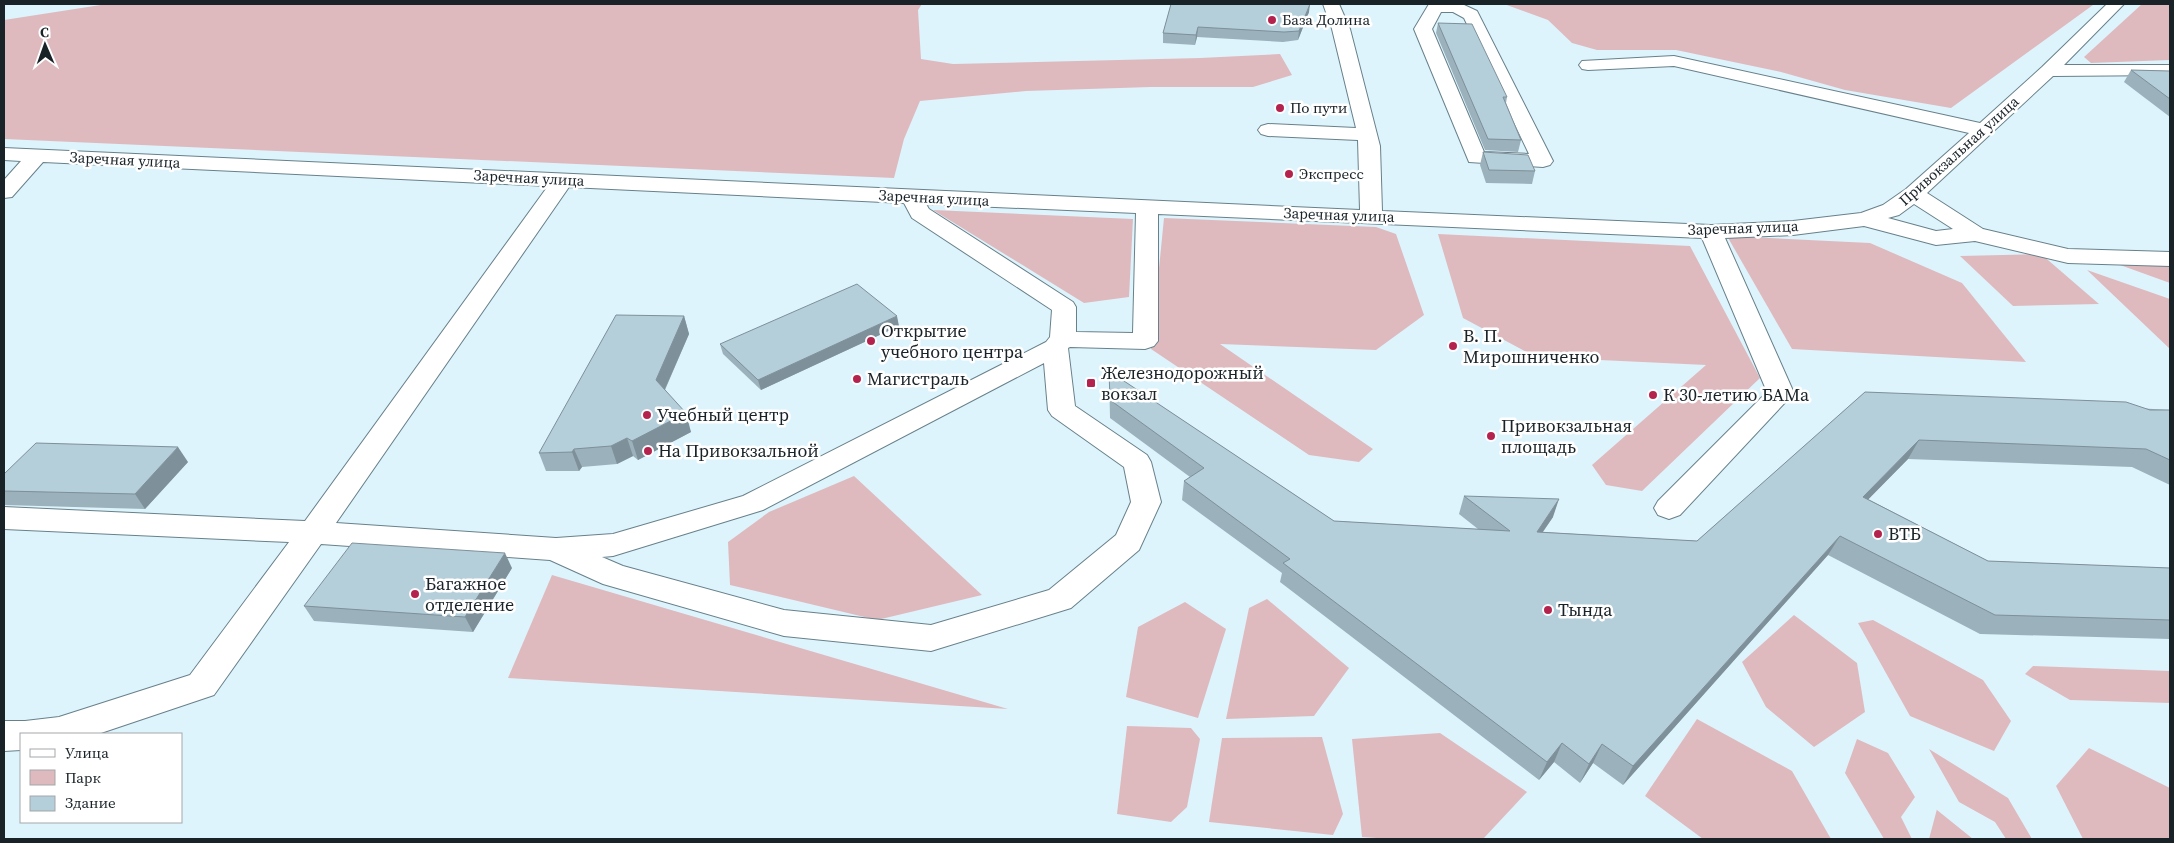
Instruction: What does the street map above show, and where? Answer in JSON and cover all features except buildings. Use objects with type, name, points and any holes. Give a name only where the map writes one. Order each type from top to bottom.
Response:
[{"type":"street","name":"Привокзальная улица","points":[[1864,219],[1891,210],[1914,194],[2048,71],[2116,4]]},
{"type":"street","points":[[1453,5],[1471,15],[1542,162],[1476,158],[1423,29],[1435,7],[1453,5]]},
{"type":"street","points":[[1327,6],[1342,29],[1370,146],[1371,217]]},
{"type":"street","points":[[1588,64],[1674,61],[1984,130]]},
{"type":"street","points":[[2048,71],[2170,70]]},
{"type":"street","points":[[1268,130],[1366,134]]},
{"type":"street","name":"Заречная улица","points":[[4,154],[911,197],[1712,232],[1793,228],[1864,219]]},
{"type":"street","points":[[4,192],[37,156]]},
{"type":"street","points":[[44,733],[58,732],[202,684],[313,532],[563,180]]},
{"type":"street","points":[[1914,194],[1975,234]]},
{"type":"street","points":[[556,549],[614,576],[784,623],[931,638],[1060,599],[1128,542],[1146,502],[1137,462],[1062,410],[1059,343],[1064,308],[920,213],[911,197]]},
{"type":"street","points":[[4,518],[313,532],[556,549],[613,545],[753,503],[1059,343],[1145,341],[1147,207]]},
{"type":"street","points":[[1864,219],[1936,238],[1975,234],[2068,256],[2170,259]]},
{"type":"street","points":[[1669,508],[1781,393],[1712,232]]},
{"type":"street","points":[[4,736],[20,735]]},
{"type":"green space","points":[[107,4],[922,4],[918,10],[921,59],[953,64],[1200,58],[1280,54],[1292,75],[1253,87],[1151,87],[1026,91],[920,101],[904,139],[894,178],[4,139],[4,20]]},
{"type":"green space","points":[[1504,4],[2093,5],[1951,108],[1845,90],[1781,72],[1676,50],[1597,50],[1572,43],[1548,20]]},
{"type":"green space","points":[[2142,4],[2170,4],[2170,60],[2091,63],[2084,57]]},
{"type":"green space","points":[[933,210],[1133,219],[1129,297],[1084,303]]},
{"type":"green space","points":[[1164,218],[1376,227],[1396,234],[1424,315],[1376,350],[1220,344],[1373,449],[1359,462],[1309,455],[1151,349]]},
{"type":"green space","points":[[1438,234],[1690,246],[1760,378],[1642,491],[1606,485],[1592,465],[1706,365],[1536,357],[1463,318]]},
{"type":"green space","points":[[1727,236],[1870,243],[1962,283],[2026,362],[1792,349]]},
{"type":"green space","points":[[2041,254],[2099,304],[2013,306],[1960,256]]},
{"type":"green space","points":[[2109,261],[2170,264],[2170,283]]},
{"type":"green space","points":[[2087,270],[2170,299],[2170,349]]},
{"type":"green space","points":[[854,476],[982,595],[877,620],[730,585],[728,542],[769,512]]},
{"type":"green space","points":[[552,575],[1008,709],[508,678]]},
{"type":"green space","points":[[1267,599],[1349,668],[1314,716],[1226,719],[1249,608]]},
{"type":"green space","points":[[1185,602],[1226,629],[1198,718],[1126,697],[1138,627]]},
{"type":"green space","points":[[1794,615],[1857,663],[1865,712],[1814,747],[1766,707],[1742,662]]},
{"type":"green space","points":[[1873,620],[1983,680],[2011,721],[1994,751],[1910,716],[1858,623]]},
{"type":"green space","points":[[2033,666],[2170,671],[2170,703],[2070,700],[2025,674]]},
{"type":"green space","points":[[1697,719],[1792,771],[1831,839],[1703,839],[1645,796]]},
{"type":"green space","points":[[1127,726],[1191,728],[1200,739],[1187,807],[1171,822],[1117,814]]},
{"type":"green space","points":[[1440,733],[1527,792],[1483,839],[1392,839],[1362,837],[1352,739]]},
{"type":"green space","points":[[1322,737],[1343,814],[1333,835],[1209,822],[1222,738]]},
{"type":"green space","points":[[1857,739],[1888,753],[1915,797],[1901,817],[1912,839],[1884,839],[1845,773]]},
{"type":"green space","points":[[2089,748],[2170,788],[2170,839],[2083,839],[2056,786]]},
{"type":"green space","points":[[1929,749],[2008,798],[2032,839],[2006,839],[1995,822],[1959,802]]},
{"type":"green space","points":[[1937,810],[1973,839],[1929,839]]},
{"type":"place","name":"База Долина","points":[[1272,20]]},
{"type":"place","name":"По пути","points":[[1280,108]]},
{"type":"place","name":"Экспресс","points":[[1289,174]]},
{"type":"place","name":"Открытие учебного центра","points":[[871,341]]},
{"type":"place","name":"В. П. Мирошниченко","points":[[1453,346]]},
{"type":"place","name":"Магистраль","points":[[857,379]]},
{"type":"place","name":"Железнодорожный вокзал","points":[[1091,383]]},
{"type":"place","name":"К 30-летию БАМа","points":[[1653,395]]},
{"type":"place","name":"Учебный центр","points":[[647,415]]},
{"type":"place","name":"Привокзальная площадь","points":[[1491,436]]},
{"type":"place","name":"На Привокзальной","points":[[648,451]]},
{"type":"place","name":"ВТБ","points":[[1878,534]]},
{"type":"place","name":"Багажное отделение","points":[[415,594]]},
{"type":"place","name":"Тында","points":[[1548,610]]}]
